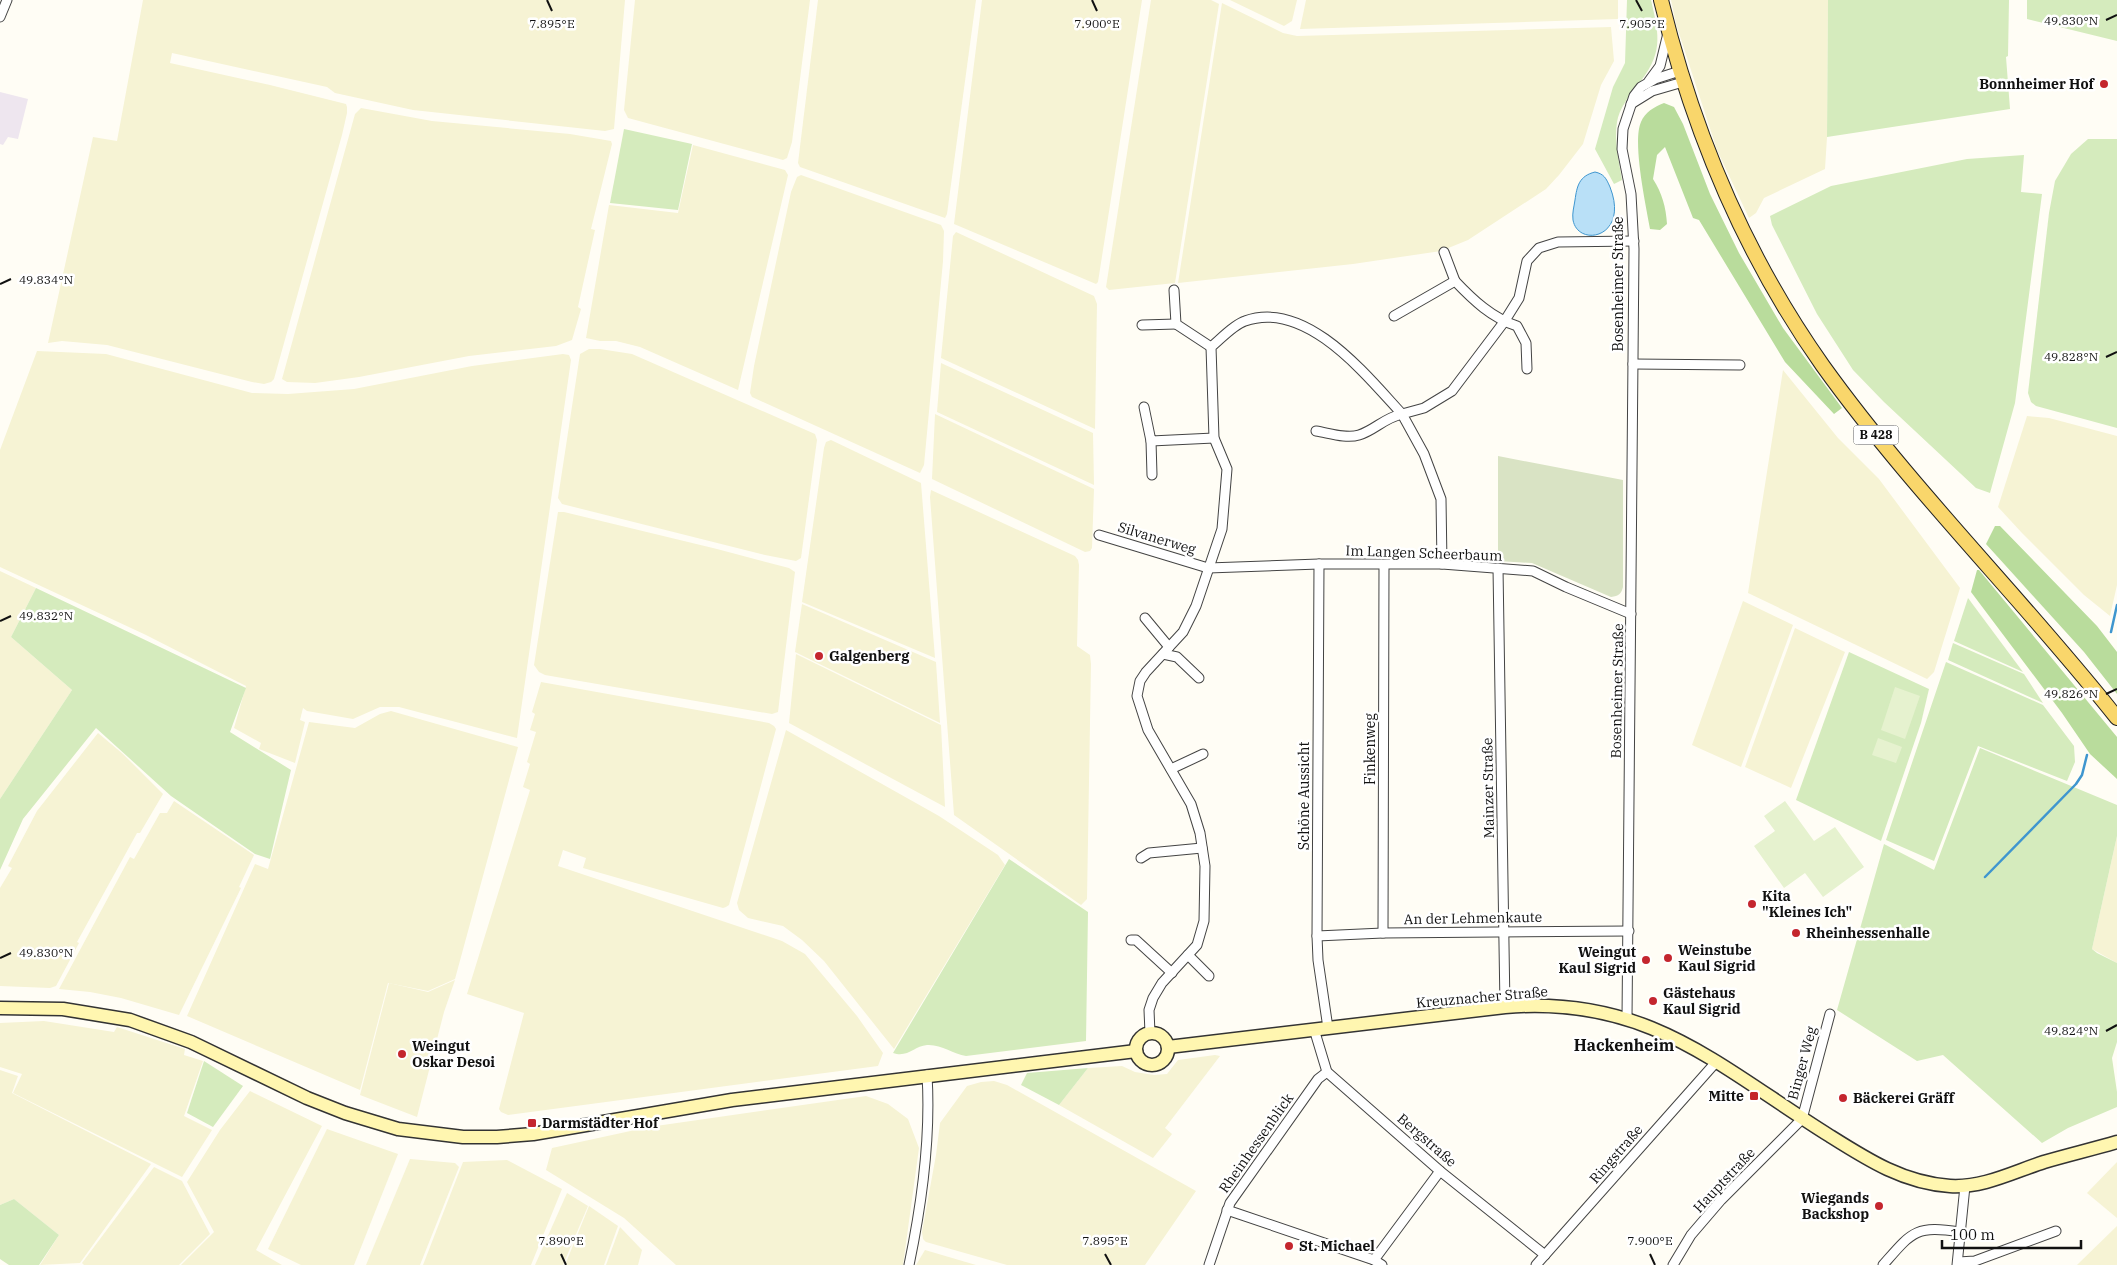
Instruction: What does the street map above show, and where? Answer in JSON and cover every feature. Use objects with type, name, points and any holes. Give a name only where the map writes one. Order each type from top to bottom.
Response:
[{"type":"main road","name":"B 428","points":[[1661,0],[1682,76],[1722,186],[1744,233],[1780,299],[1804,337],[1847,398],[2117,718]]},
{"type":"main road","name":"Kreuznacher Straße","points":[[1168,1046],[1505,1007],[1538,1005],[1571,1007],[1627,1018],[1676,1038],[1717,1061],[1802,1118],[1892,1172],[1928,1183],[1965,1186],[1992,1181],[2072,1154],[2117,1142]]},
{"type":"main road","points":[[0,1008],[63,1009],[130,1020],[191,1042],[307,1098],[345,1113],[398,1129],[463,1137],[497,1137],[540,1133],[732,1100],[1136,1051]]},
{"type":"main road","points":[[1150,1033],[1160,1035],[1168,1046],[1165,1058],[1156,1064],[1145,1063],[1139,1058],[1136,1051],[1138,1040],[1150,1033]]},
{"type":"street","points":[[0,17],[7,0]]},
{"type":"street","name":"Bosenheimer Straße","points":[[1627,1018],[1634,241],[1632,205],[1622,140],[1623,129],[1637,92],[1649,81],[1660,66],[1668,30]]},
{"type":"street","points":[[1649,81],[1682,76]]},
{"type":"street","points":[[1631,104],[1682,76]]},
{"type":"street","points":[[1316,431],[1341,436],[1359,435],[1390,417],[1424,408],[1452,391],[1504,322],[1519,298],[1528,261],[1540,248],[1558,242],[1634,241]]},
{"type":"street","points":[[1444,252],[1455,281],[1475,302],[1504,322],[1517,326],[1526,343],[1527,369]]},
{"type":"street","points":[[1394,316],[1455,281]]},
{"type":"street","points":[[1174,290],[1176,324]]},
{"type":"street","points":[[1211,347],[1244,321],[1270,317],[1299,324],[1326,338],[1402,414],[1424,454],[1441,498],[1442,564]]},
{"type":"street","points":[[1142,325],[1176,324],[1211,347]]},
{"type":"street","points":[[1150,1033],[1149,1010],[1152,998],[1197,945],[1204,921],[1205,866],[1191,804],[1148,730],[1137,696],[1140,681],[1183,632],[1196,606],[1222,530],[1226,469],[1214,438],[1211,347]]},
{"type":"street","name":"Bosenheimer Straße","points":[[1632,364],[1740,365]]},
{"type":"street","points":[[1144,406],[1151,441],[1152,475]]},
{"type":"street","points":[[1151,441],[1214,438]]},
{"type":"street","name":"Silvanerweg","points":[[1099,535],[1208,568]]},
{"type":"street","name":"Im Langen Scheerbaum","points":[[1208,568],[1319,564],[1442,564],[1533,571],[1566,587],[1632,614]]},
{"type":"street","name":"Schöne Aussicht","points":[[1319,564],[1318,960],[1328,1028]]},
{"type":"street","name":"Finkenweg","points":[[1383,933],[1384,565]]},
{"type":"street","name":"Mainzer Straße","points":[[1498,568],[1505,1007]]},
{"type":"street","points":[[1145,618],[1166,651],[1176,657],[1199,678]]},
{"type":"street","points":[[1171,769],[1203,754]]},
{"type":"street","points":[[1141,858],[1149,853],[1202,848]]},
{"type":"street","name":"An der Lehmenkaute","points":[[1318,936],[1383,933],[1629,931]]},
{"type":"street","points":[[1131,940],[1136,940],[1172,973]]},
{"type":"street","points":[[1188,955],[1209,976]]},
{"type":"street","name":"Binger Weg","points":[[1802,1118],[1830,1014]]},
{"type":"street","points":[[1314,1029],[1327,1072]]},
{"type":"street","name":"Ringstraße","points":[[1536,1265],[1717,1061]]},
{"type":"street","name":"Bergstraße","points":[[1327,1072],[1440,1171],[1545,1255]]},
{"type":"street","name":"Rheinhessenblick","points":[[1209,1265],[1230,1203],[1318,1079],[1327,1072]]},
{"type":"street","points":[[909,1265],[927,1144],[929,1109],[927,1075]]},
{"type":"street","name":"Hauptstraße","points":[[1673,1265],[1691,1235],[1721,1200],[1802,1118]]},
{"type":"street","points":[[1227,1210],[1371,1262],[1440,1171]]},
{"type":"street","points":[[1965,1186],[1957,1264],[1976,1260],[2056,1231]]},
{"type":"street","points":[[1883,1265],[1912,1234],[1921,1230],[1935,1228],[1960,1232]]},
{"type":"shaded area","points":[[143,0],[625,0],[614,129],[605,131],[413,110],[335,93],[327,87],[172,53],[170,63],[270,85],[346,104],[347,107],[342,135],[274,379],[264,384],[252,382],[107,345],[62,341],[48,343],[93,137],[117,141]]},
{"type":"shaded area","points":[[635,0],[810,0],[792,142],[787,158],[783,160],[628,118],[624,110]]},
{"type":"shaded area","points":[[818,0],[976,0],[945,218],[800,167],[798,163]]},
{"type":"shaded area","points":[[982,0],[1142,0],[1098,282],[1096,284],[954,224]]},
{"type":"shaded area","points":[[1151,0],[1211,0],[1219,4],[1175,283],[1109,290],[1106,287]]},
{"type":"shaded area","points":[[1230,0],[1297,0],[1292,21],[1284,26]]},
{"type":"shaded area","points":[[1306,0],[1618,0],[1618,19],[1300,29]]},
{"type":"shaded area","points":[[1671,0],[1828,0],[1825,169],[1764,198],[1756,213],[1749,218],[1717,150],[1676,24]]},
{"type":"shaded area","points":[[1222,3],[1283,33],[1297,36],[1611,27],[1614,61],[1601,85],[1583,144],[1559,175],[1546,189],[1468,240],[1441,251],[1353,264],[1178,283]]},
{"type":"shaded area","points":[[0,92],[28,99],[18,139],[8,137],[3,145],[0,144]]},
{"type":"shaded area","points":[[361,108],[432,121],[570,134],[611,141],[612,144],[591,229],[595,230],[578,307],[581,309],[572,340],[556,346],[469,356],[359,377],[315,383],[287,382],[282,379],[355,114]]},
{"type":"shaded area","points":[[693,145],[785,170],[788,175],[738,390],[640,347],[616,341],[600,341],[586,338],[609,205],[678,213]]},
{"type":"shaded area","points":[[801,175],[941,225],[944,231],[943,261],[924,465],[920,473],[752,397],[750,393],[791,192],[797,177]]},
{"type":"shaded area","points":[[956,232],[1094,296],[1097,304],[1095,429],[941,358],[953,236]]},
{"type":"shaded area","points":[[589,349],[632,354],[815,434],[817,440],[801,558],[796,561],[765,555],[562,504],[558,498],[580,354]]},
{"type":"shaded area","points":[[37,351],[106,354],[252,393],[288,394],[354,389],[472,366],[563,354],[569,355],[571,360],[517,738],[399,707],[380,707],[353,719],[307,711],[303,708],[300,720],[305,722],[295,763],[259,749],[261,743],[234,728],[246,686],[146,635],[0,567],[0,450]]},
{"type":"shaded area","points":[[941,363],[1093,433],[1094,485],[937,412]]},
{"type":"shaded area","points":[[1783,370],[1838,438],[1879,479],[1960,588],[1934,672],[1927,679],[1748,593]]},
{"type":"shaded area","points":[[935,414],[1094,489],[1092,548],[1090,551],[1085,552],[932,479]]},
{"type":"shaded area","points":[[2027,416],[2049,418],[2117,436],[2117,585],[2110,616],[2084,595],[1998,507]]},
{"type":"shaded area","points":[[831,440],[921,483],[935,658],[802,602],[824,448],[826,442]]},
{"type":"shaded area","points":[[931,490],[1075,556],[1078,560],[1077,646],[1090,655],[1091,664],[1087,899],[1081,905],[954,815]]},
{"type":"shaded area","points":[[558,512],[717,549],[789,568],[795,572],[778,712],[772,714],[545,675],[539,672],[534,665]]},
{"type":"shaded area","points":[[0,571],[36,588],[11,637],[72,690],[0,799]]},
{"type":"shaded area","points":[[1743,601],[1793,625],[1741,767],[1692,745]]},
{"type":"shaded area","points":[[802,604],[936,662],[940,723],[795,652]]},
{"type":"shaded area","points":[[1795,628],[1845,652],[1791,788],[1745,767]]},
{"type":"shaded area","points":[[796,654],[941,725],[945,807],[789,723]]},
{"type":"shaded area","points":[[541,682],[769,723],[774,726],[776,729],[729,905],[726,907],[723,908],[583,868],[586,858],[563,850],[558,866],[782,941],[805,954],[857,1016],[883,1053],[878,1066],[508,1115],[501,1112],[499,1109],[524,1013],[467,994],[530,790],[523,787],[530,764],[527,762],[536,732],[530,730],[535,714],[532,712]]},
{"type":"shaded area","points":[[391,711],[518,747],[455,979],[428,991],[388,983],[360,1090],[187,1016],[255,864],[268,869],[309,722],[355,728],[380,714]]},
{"type":"shaded area","points":[[786,730],[939,816],[998,855],[1005,865],[894,1049],[824,961],[802,940],[783,926],[748,918],[739,910],[737,903]]},
{"type":"shaded area","points":[[98,733],[123,754],[163,794],[140,833],[137,833],[77,942],[79,943],[56,986],[50,988],[0,986],[0,888],[12,868],[8,866],[37,811]]},
{"type":"shaded area","points":[[174,801],[254,855],[239,887],[241,888],[179,1015],[121,998],[59,989],[130,857],[134,859],[160,813],[167,813]]},
{"type":"shaded area","points":[[2117,836],[2117,963],[2092,949]]},
{"type":"shaded area","name":"Weingut Oskar Desoi","points":[[455,980],[444,1012],[417,1117],[360,1095],[389,983],[428,992]]},
{"type":"shaded area","points":[[44,1021],[114,1032],[117,1027],[185,1049],[184,1055],[203,1061],[184,1116],[212,1130],[182,1177],[13,1093],[22,1074],[0,1067],[0,1023]]},
{"type":"shaded area","points":[[1220,1056],[1165,1128],[1172,1134],[1153,1158],[1059,1105],[1088,1068],[1122,1066],[1135,1072],[1154,1075],[1167,1074],[1178,1060]]},
{"type":"shaded area","points":[[0,1070],[18,1076],[12,1093],[151,1164],[80,1263],[40,1265],[59,1235],[14,1199],[0,1205]]},
{"type":"shaded area","points":[[994,1081],[1007,1085],[1196,1191],[1145,1265],[1007,1265],[926,1242],[923,1239],[922,1232],[940,1123],[967,1086]]},
{"type":"shaded area","points":[[250,1091],[322,1126],[256,1250],[282,1265],[181,1265],[214,1232],[187,1182],[220,1130]]},
{"type":"shaded area","points":[[866,1096],[888,1104],[908,1119],[919,1148],[903,1265],[676,1265],[624,1218],[546,1170],[552,1148],[649,1127]]},
{"type":"shaded area","points":[[327,1129],[398,1154],[354,1265],[301,1265],[268,1249]]},
{"type":"shaded area","points":[[410,1159],[455,1163],[459,1167],[420,1265],[366,1265]]},
{"type":"shaded area","points":[[507,1160],[562,1189],[531,1265],[423,1265],[463,1162]]},
{"type":"shaded area","points":[[2117,1162],[2117,1218],[2087,1193]]},
{"type":"shaded area","points":[[154,1167],[182,1181],[210,1234],[179,1265],[84,1265],[82,1263]]},
{"type":"shaded area","points":[[567,1193],[588,1206],[563,1265],[535,1265]]},
{"type":"shaded area","points":[[589,1206],[618,1226],[604,1265],[565,1265]]},
{"type":"shaded area","points":[[2117,1226],[2117,1265],[2077,1265]]},
{"type":"shaded area","points":[[620,1227],[642,1250],[638,1265],[606,1265]]},
{"type":"shaded area","points":[[925,1250],[976,1265],[916,1265]]},
{"type":"green space","points":[[1627,0],[1651,0],[1656,25],[1657,45],[1651,64],[1618,117],[1616,144],[1622,180],[1614,184],[1595,149],[1613,87],[1625,63]]},
{"type":"green space","points":[[1828,0],[2009,0],[2008,56],[2006,57],[2010,109],[1827,137]]},
{"type":"green space","points":[[2027,0],[2117,0],[2117,41],[2027,19]]},
{"type":"green space","points":[[1664,103],[1674,107],[1683,124],[1710,194],[1739,253],[1783,328],[1842,408],[1834,414],[1785,362],[1699,220],[1693,218],[1665,147],[1657,155],[1653,179],[1663,200],[1667,224],[1660,230],[1650,229],[1639,159],[1639,131],[1645,115],[1653,108]]},
{"type":"green space","points":[[624,129],[692,144],[678,210],[610,203]]},
{"type":"green space","points":[[2088,139],[2117,139],[2117,428],[2036,406],[2031,402],[2028,393],[2049,213],[2055,181],[2071,154]]},
{"type":"green space","points":[[2024,155],[2021,192],[2042,194],[2015,403],[1990,493],[1976,488],[1884,402],[1853,370],[1817,314],[1772,225],[1770,216],[1831,186],[1967,159]]},
{"type":"green space","points":[[1498,456],[1623,480],[1623,587],[1619,594],[1611,597],[1532,563],[1498,561]]},
{"type":"green space","points":[[1995,526],[2000,526],[2097,626],[2117,652],[2117,694],[2084,652],[1986,544]]},
{"type":"green space","points":[[1977,570],[1979,570],[2117,737],[2117,779],[2090,754],[2062,713],[1971,592]]},
{"type":"green space","points":[[36,588],[246,688],[230,732],[291,770],[270,859],[255,854],[171,796],[96,728],[23,819],[0,870],[0,799],[72,690],[11,637]]},
{"type":"green space","points":[[1968,598],[2023,672],[1954,641]]},
{"type":"green space","points":[[1953,643],[2024,674],[2043,703],[1948,660]]},
{"type":"green space","points":[[1849,652],[1929,689],[1921,723],[1881,841],[1796,800]]},
{"type":"green space","points":[[1946,662],[2043,705],[2074,746],[2075,762],[2067,781],[1978,746],[1934,861],[1886,840]]},
{"type":"green space","points":[[1895,687],[1920,696],[1905,739],[1881,730]]},
{"type":"green space","points":[[1878,738],[1902,747],[1896,763],[1872,755]]},
{"type":"green space","points":[[1980,748],[2117,805],[2117,836],[2092,949],[2117,963],[2117,1042],[2112,1058],[2117,1092],[2117,1107],[2068,1128],[2042,1143],[1943,1055],[1917,1061],[1837,1010],[1884,844],[1934,870]]},
{"type":"green space","points":[[1785,801],[1814,841],[1835,827],[1864,867],[1823,897],[1805,873],[1784,888],[1754,846],[1775,831],[1764,816]]},
{"type":"green space","points":[[1009,859],[1088,912],[1086,1041],[966,1056],[932,1045],[922,1046],[903,1054],[893,1053]]},
{"type":"green space","points":[[204,1061],[243,1086],[213,1127],[187,1113]]},
{"type":"green space","points":[[1088,1068],[1059,1105],[1021,1085],[1027,1073]]},
{"type":"green space","points":[[14,1199],[59,1235],[39,1265],[9,1265],[0,1259],[0,1205]]},
{"type":"water","points":[[1595,172],[1603,175],[1606,179],[1614,204],[1613,218],[1608,227],[1601,233],[1592,235],[1584,234],[1577,229],[1573,215],[1580,182],[1585,176]]},
{"type":"waterway","points":[[2111,632],[2117,605]]},
{"type":"waterway","points":[[1985,877],[2076,784],[2082,775],[2087,755]]},
{"type":"place","name":"Bonnheimer Hof","points":[[2104,84]]},
{"type":"place","name":"Galgenberg","points":[[819,656]]},
{"type":"place","name":"Kita \"Kleines Ich\"","points":[[1752,904]]},
{"type":"place","name":"Rheinhessenhalle","points":[[1796,933]]},
{"type":"place","name":"Weinstube Kaul Sigrid","points":[[1668,958]]},
{"type":"place","name":"Weingut Kaul Sigrid","points":[[1646,960]]},
{"type":"place","name":"Gästehaus Kaul Sigrid","points":[[1653,1001]]},
{"type":"place","name":"Weingut Oskar Desoi","points":[[402,1054]]},
{"type":"place","name":"Mitte","points":[[1754,1096]]},
{"type":"place","name":"Bäckerei Gräff","points":[[1843,1098]]},
{"type":"place","name":"Darmstädter Hof","points":[[532,1123]]},
{"type":"place","name":"Wiegands Backshop","points":[[1879,1206]]},
{"type":"place","name":"St. Michael","points":[[1289,1246]]},
{"type":"district","name":"Hackenheim","points":[[1624,1045]]}]
